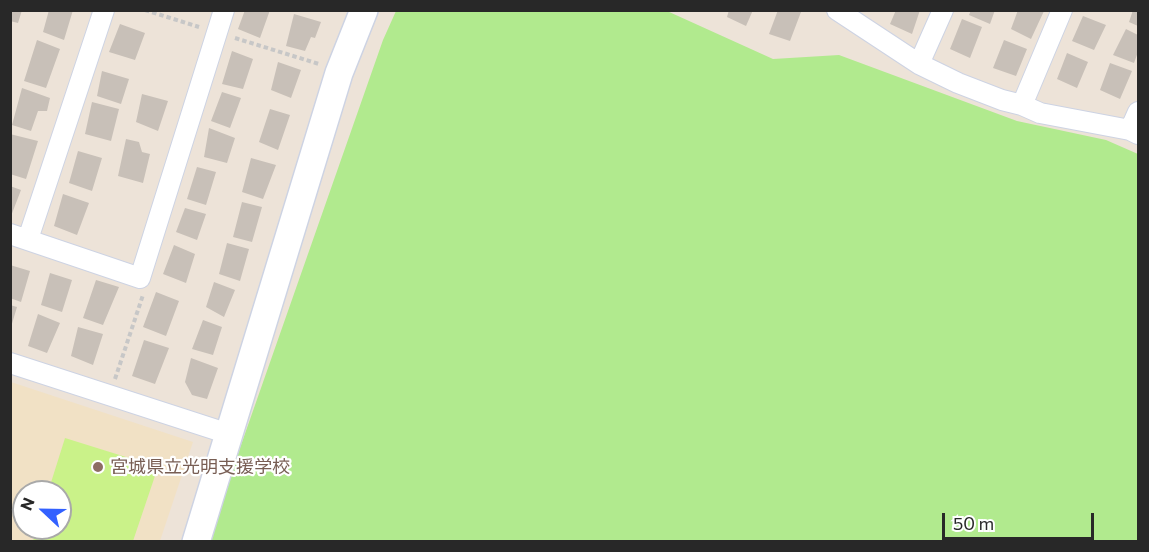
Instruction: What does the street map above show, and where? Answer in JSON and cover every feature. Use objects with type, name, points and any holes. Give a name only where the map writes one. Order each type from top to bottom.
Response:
[{"type":"street","points":[[105,10],[19,237],[140,278],[224,10]]},
{"type":"street","points":[[196,542],[339,74],[363,10]]},
{"type":"street","points":[[837,10],[919,64],[958,83],[1040,113],[1134,132],[1138,112]]},
{"type":"street","points":[[919,64],[943,10]]},
{"type":"street","points":[[1022,105],[1062,10]]},
{"type":"street","points":[[10,363],[229,434]]},
{"type":"path","points":[[109,395],[146,288],[140,278]]},
{"type":"shaded area","name":"宮城県立光明支援学校","points":[[11,382],[193,442],[160,541],[11,542]]},
{"type":"green space","points":[[396,11],[667,11],[773,59],[839,55],[1017,121],[1106,140],[1138,154],[1138,541],[207,542],[383,40]]},
{"type":"green space","points":[[65,438],[158,467],[133,541],[33,541],[72,540],[72,480],[52,480]]},
{"type":"building","points":[[10,10],[22,10],[18,23],[10,21]]},
{"type":"building","points":[[49,10],[73,10],[64,40],[43,32]]},
{"type":"building","points":[[245,10],[270,10],[260,38],[238,29]]},
{"type":"building","points":[[729,10],[753,10],[746,26],[727,17]]},
{"type":"building","points":[[778,10],[801,12],[790,41],[769,34]]},
{"type":"building","points":[[896,10],[920,10],[912,34],[890,24]]},
{"type":"building","points":[[971,10],[995,10],[990,24],[969,15]]},
{"type":"building","points":[[1018,10],[1044,11],[1031,39],[1011,29]]},
{"type":"building","points":[[1133,10],[1138,10],[1138,26],[1129,22]]},
{"type":"building","points":[[294,14],[321,22],[315,38],[311,37],[305,51],[286,46]]},
{"type":"building","points":[[1083,16],[1106,25],[1094,50],[1072,41]]},
{"type":"building","points":[[962,19],[982,27],[970,58],[950,49]]},
{"type":"building","points":[[120,24],[145,33],[135,60],[109,52]]},
{"type":"building","points":[[1126,29],[1138,35],[1138,52],[1134,63],[1113,55]]},
{"type":"building","points":[[37,40],[60,49],[46,88],[24,81]]},
{"type":"building","points":[[1004,40],[1027,49],[1016,76],[993,68]]},
{"type":"building","points":[[232,51],[253,59],[243,89],[222,84]]},
{"type":"building","points":[[1067,53],[1088,62],[1077,88],[1057,79]]},
{"type":"building","points":[[278,62],[301,70],[291,98],[271,90]]},
{"type":"building","points":[[1110,63],[1132,71],[1120,99],[1100,90]]},
{"type":"building","points":[[102,71],[129,79],[121,104],[97,96]]},
{"type":"building","points":[[22,88],[50,98],[47,111],[38,111],[31,131],[12,125]]},
{"type":"building","points":[[222,92],[241,98],[230,128],[211,121]]},
{"type":"building","points":[[142,94],[168,101],[158,131],[136,122]]},
{"type":"building","points":[[92,102],[119,109],[111,141],[85,134]]},
{"type":"building","points":[[270,109],[290,115],[278,150],[259,142]]},
{"type":"building","points":[[209,128],[235,138],[227,163],[204,157]]},
{"type":"building","points":[[10,134],[38,141],[26,179],[10,174]]},
{"type":"building","points":[[126,139],[139,142],[142,152],[150,154],[143,183],[118,176]]},
{"type":"building","points":[[78,151],[102,158],[92,191],[69,183]]},
{"type":"building","points":[[251,158],[276,165],[263,199],[242,192]]},
{"type":"building","points":[[197,167],[216,172],[206,205],[187,199]]},
{"type":"building","points":[[10,186],[21,190],[11,216],[10,216]]},
{"type":"building","points":[[63,194],[89,203],[77,235],[54,226]]},
{"type":"building","points":[[242,202],[262,207],[252,242],[233,237]]},
{"type":"building","points":[[185,208],[206,214],[197,240],[176,232]]},
{"type":"building","points":[[227,243],[249,249],[240,281],[219,274]]},
{"type":"building","points":[[174,245],[195,254],[186,283],[163,274]]},
{"type":"building","points":[[10,265],[30,271],[21,302],[10,298]]},
{"type":"building","points":[[50,273],[72,280],[62,312],[41,305]]},
{"type":"building","points":[[96,280],[119,287],[103,325],[83,318]]},
{"type":"building","points":[[214,282],[235,290],[224,317],[206,307]]},
{"type":"building","points":[[156,292],[179,301],[166,336],[143,327]]},
{"type":"building","points":[[10,305],[17,307],[11,327],[10,327]]},
{"type":"building","points":[[38,314],[60,323],[47,353],[28,346]]},
{"type":"building","points":[[203,320],[222,327],[213,355],[192,349]]},
{"type":"building","points":[[78,327],[103,334],[93,365],[71,356]]},
{"type":"building","points":[[144,340],[169,348],[155,384],[132,376]]},
{"type":"building","points":[[191,358],[218,368],[207,399],[192,395],[185,382]]},
{"type":"place","name":"宮城県立光明支援学校","points":[[98,467]]}]
